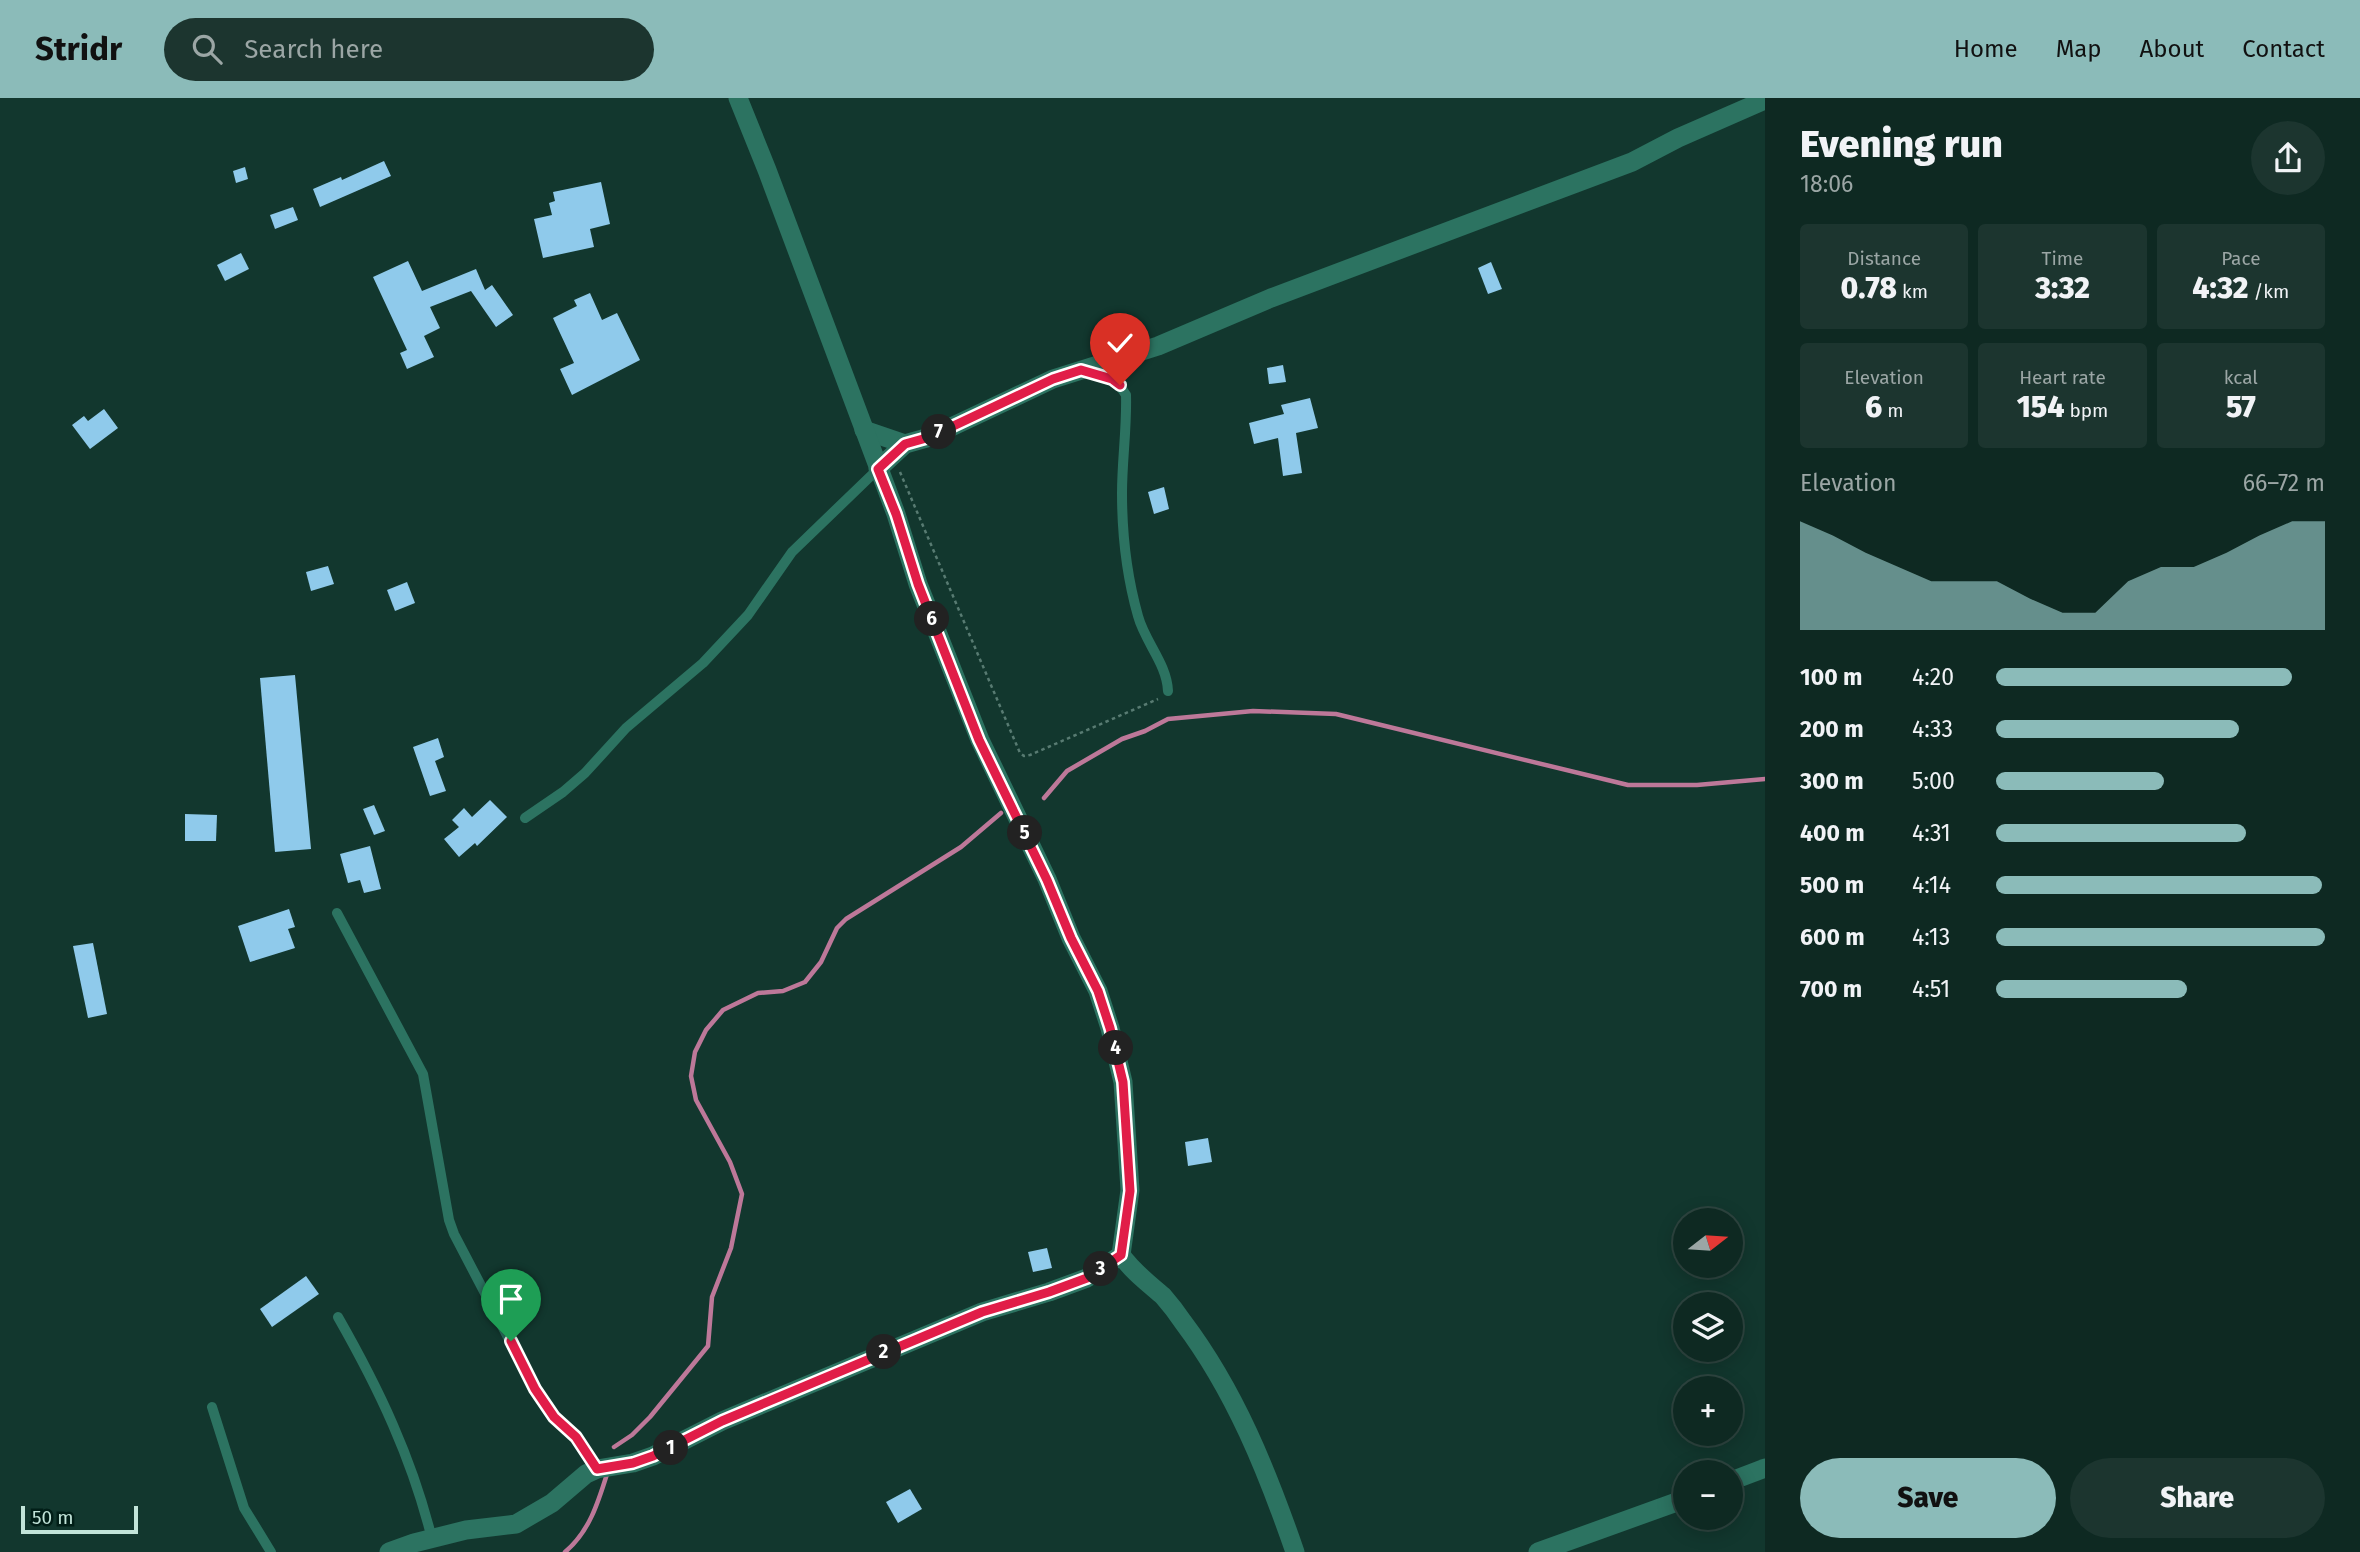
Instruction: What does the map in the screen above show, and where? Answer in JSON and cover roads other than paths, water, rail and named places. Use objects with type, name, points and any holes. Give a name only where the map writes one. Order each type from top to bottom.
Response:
[{"type":"street","points":[[738,98],[864,430],[892,457],[896,514],[918,584],[979,740],[1037,857],[1071,938],[1098,991],[1123,1082],[1130,1191],[1121,1255],[1129,1267],[1164,1298],[1185,1324],[1223,1383],[1249,1432],[1276,1495],[1295,1552]]},
{"type":"street","points":[[892,457],[1053,379],[1158,346],[1270,298],[1632,162],[1700,127],[1765,100]]},
{"type":"street","points":[[864,430],[892,457]]},
{"type":"street","points":[[389,1552],[466,1530],[516,1524],[552,1503],[586,1474],[597,1469],[633,1463],[653,1456],[722,1421],[948,1325],[1087,1278],[1121,1255]]},
{"type":"street","points":[[1743,1476],[1765,1468]]},
{"type":"street","points":[[1538,1552],[1673,1503]]},
{"type":"lane","points":[[1081,370],[1112,379],[1126,395],[1122,494],[1126,548],[1138,617],[1163,671],[1168,691]]},
{"type":"lane","points":[[525,818],[585,773],[626,728],[704,663],[748,615],[792,552],[892,457]]},
{"type":"lane","points":[[337,913],[423,1074],[449,1220],[454,1234],[535,1389],[554,1417],[576,1437],[597,1469]]},
{"type":"lane","points":[[338,1317],[387,1407],[410,1464],[432,1539]]},
{"type":"lane","points":[[212,1407],[244,1508],[271,1552]]},
{"type":"waterway","points":[[1044,798],[1067,771],[1122,739],[1168,719],[1253,711],[1336,714],[1628,785],[1697,785],[1765,779]]},
{"type":"waterway","points":[[614,1447],[632,1435],[650,1417],[708,1346],[712,1297],[731,1248],[742,1194],[730,1162],[696,1100],[691,1076],[695,1052],[706,1030],[723,1010],[758,993],[783,991],[805,982],[821,962],[837,928],[846,919],[961,847],[1001,813]]},
{"type":"waterway","points":[[565,1552],[586,1526],[607,1474]]}]
